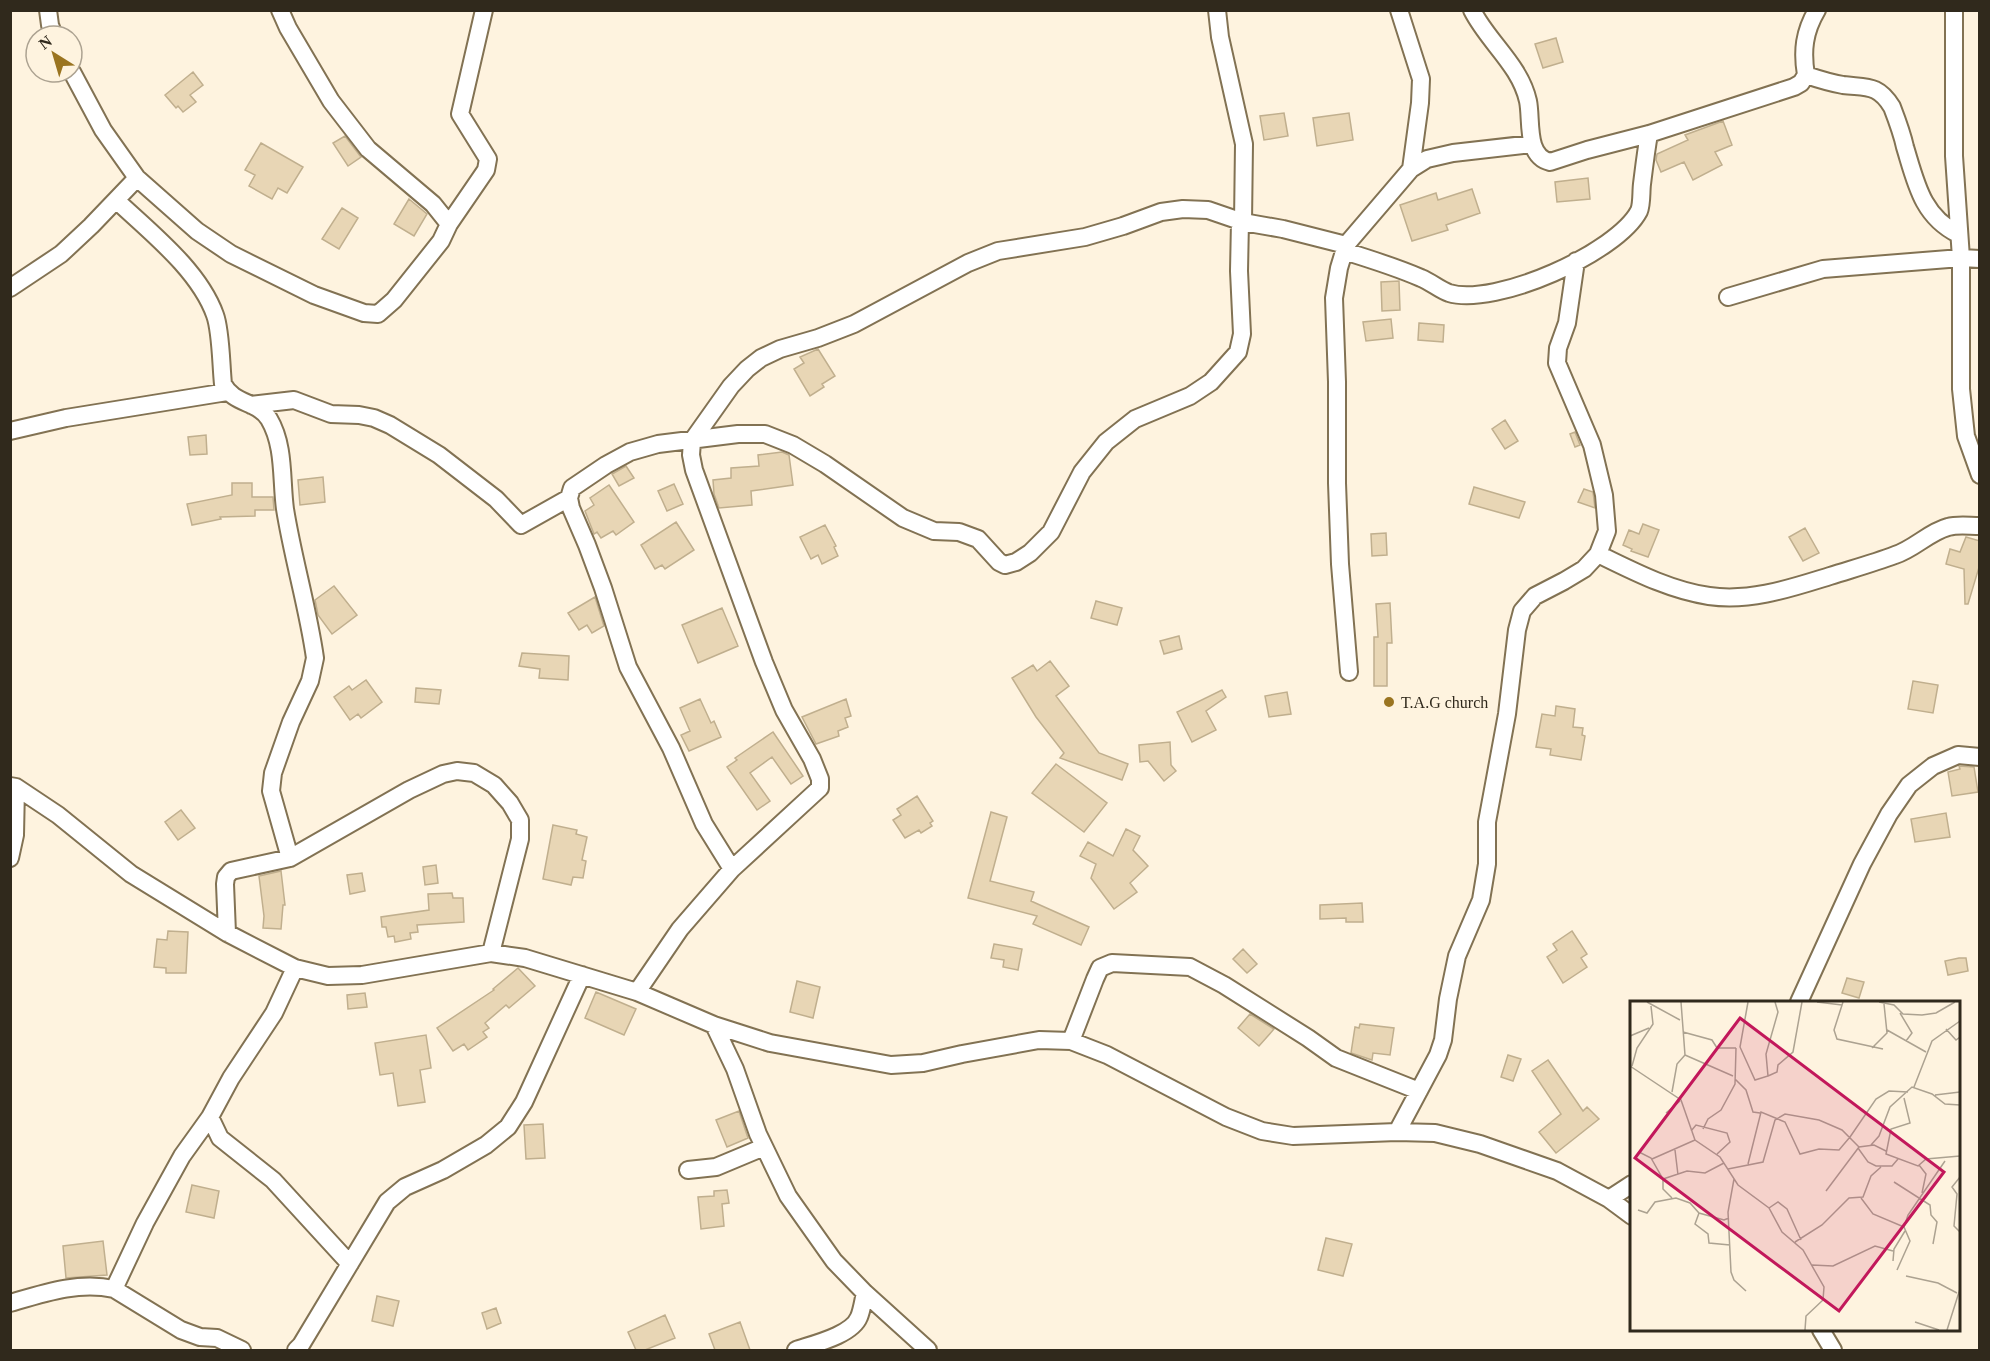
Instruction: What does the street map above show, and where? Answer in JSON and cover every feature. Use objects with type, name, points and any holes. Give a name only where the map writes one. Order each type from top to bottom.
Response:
[{"type":"street","points":[[280,10],[288,28],[331,101],[369,149],[433,204],[449,224]]},
{"type":"street","points":[[79,84],[104,130],[137,178],[197,231],[231,254],[314,295],[364,313],[378,314],[394,300],[441,241],[449,224],[486,170],[488,159],[460,114],[484,10]]},
{"type":"street","points":[[732,868],[704,824],[671,748],[628,667],[599,577],[571,508],[569,498],[572,488],[581,480],[630,452],[658,444],[738,434],[765,434],[793,445],[825,464],[903,518],[934,531],[959,532],[978,539],[999,562],[1005,565],[1016,562],[1030,553],[1051,532],[1082,472],[1106,442],[1135,419],[1190,396],[1211,382],[1238,352],[1242,334],[1239,271],[1244,144],[1217,10]]},
{"type":"street","points":[[1399,10],[1421,79],[1411,169]]},
{"type":"street","points":[[1472,10],[1515,72],[1528,100],[1532,144],[1540,157],[1550,162],[1649,134],[1794,87],[1801,83],[1806,75],[1803,58],[1804,43],[1808,25],[1817,10]]},
{"type":"street","points":[[1954,10],[1954,156],[1961,258],[1961,389],[1966,436],[1980,475]]},
{"type":"street","points":[[1806,75],[1841,85],[1878,90],[1886,97],[1892,107],[1920,194],[1931,213],[1945,227],[1958,234]]},
{"type":"street","points":[[637,992],[680,929],[732,868],[820,788],[820,779],[812,759],[784,710],[764,662],[694,470],[691,455],[692,441],[731,386],[747,369],[761,358],[780,349],[854,324],[968,263],[998,251],[1085,237],[1161,212],[1183,209],[1208,210],[1345,248],[1424,279],[1449,293],[1472,297],[1494,292],[1543,278],[1610,241],[1628,226],[1640,210],[1649,134]]},
{"type":"street","points":[[1349,672],[1340,564],[1334,298],[1345,248],[1411,169],[1427,159],[1454,153],[1532,144]]},
{"type":"street","points":[[10,288],[61,254],[137,178]]},
{"type":"street","points":[[116,200],[187,269],[206,296],[216,317],[223,384],[234,398],[264,412],[274,431],[282,461],[285,507],[315,658],[310,681],[291,722],[273,773],[271,791],[290,858]]},
{"type":"street","points":[[1728,297],[1823,269],[1961,258],[1980,260]]},
{"type":"street","points":[[1397,1132],[1438,1056],[1443,1040],[1448,999],[1457,956],[1481,900],[1487,864],[1487,822],[1507,714],[1517,630],[1522,611],[1535,596],[1584,568],[1598,555],[1607,531],[1604,495],[1592,445],[1557,363],[1558,348],[1567,323],[1576,261]]},
{"type":"street","points":[[10,431],[66,418],[227,392]]},
{"type":"street","points":[[250,405],[294,400],[331,414],[374,418],[439,455],[496,499],[521,525],[569,498]]},
{"type":"street","points":[[1598,555],[1646,578],[1680,590],[1708,596],[1747,597],[1781,591],[1884,560],[1913,548],[1945,528],[1980,526]]},
{"type":"street","points":[[1798,1001],[1862,864],[1889,814],[1909,785],[1933,766],[1958,755],[1980,757]]},
{"type":"street","points":[[227,933],[225,884],[226,877],[231,871],[290,858],[370,811],[443,774],[457,771],[474,773],[494,785],[510,803],[520,820],[520,839],[491,953]]},
{"type":"street","points":[[10,858],[15,835],[13,786]]},
{"type":"street","points":[[13,786],[58,815],[130,874],[227,933],[295,968],[328,976],[362,975],[491,953],[525,958],[637,992],[714,1025],[770,1043],[891,1065],[923,1063],[1040,1040],[1071,1041],[1107,1054],[1226,1117],[1262,1131],[1293,1136],[1397,1132],[1435,1133],[1480,1144],[1557,1171],[1609,1199],[1630,1215]]},
{"type":"street","points":[[1071,1041],[1100,968],[1112,963],[1190,967],[1224,985],[1336,1058],[1419,1091]]},
{"type":"street","points":[[114,1289],[145,1223],[182,1156],[210,1117],[231,1078],[274,1013],[295,968]]},
{"type":"street","points":[[296,1350],[387,1202],[405,1187],[443,1170],[486,1145],[508,1127],[524,1102],[582,975]]},
{"type":"street","points":[[714,1025],[735,1069],[764,1147],[788,1196],[834,1261],[865,1293],[928,1350]]},
{"type":"street","points":[[210,1117],[220,1138],[273,1180],[350,1264]]},
{"type":"street","points":[[688,1170],[716,1167],[764,1147]]},
{"type":"street","points":[[1609,1199],[1630,1185]]},
{"type":"street","points":[[10,1303],[61,1288],[102,1286],[114,1289],[181,1330],[200,1337],[217,1338],[242,1350]]},
{"type":"street","points":[[796,1350],[845,1332],[854,1325],[859,1317],[865,1293]]},
{"type":"street","points":[[1822,1331],[1833,1350]]},
{"type":"building","points":[[1556,38],[1563,62],[1543,68],[1535,44]]},
{"type":"building","points":[[193,72],[203,85],[190,95],[196,102],[183,112],[178,106],[176,108],[165,95]]},
{"type":"building","points":[[1284,113],[1288,136],[1264,140],[1260,116]]},
{"type":"building","points":[[1349,113],[1353,140],[1317,146],[1313,118]]},
{"type":"building","points":[[1723,121],[1732,145],[1715,152],[1722,165],[1693,180],[1684,162],[1661,172],[1656,160],[1657,154],[1688,140],[1685,135]]},
{"type":"building","points":[[345,136],[361,157],[348,166],[333,143]]},
{"type":"building","points":[[261,143],[303,167],[287,193],[278,188],[272,199],[249,186],[255,175],[245,170]]},
{"type":"building","points":[[1588,178],[1590,199],[1557,202],[1555,182]]},
{"type":"building","points":[[1472,189],[1480,213],[1446,225],[1448,230],[1412,241],[1400,205],[1436,193],[1438,200]]},
{"type":"building","points":[[409,199],[427,214],[414,236],[394,224]]},
{"type":"building","points":[[342,208],[358,218],[339,249],[322,239]]},
{"type":"building","points":[[1399,281],[1400,310],[1382,311],[1381,282]]},
{"type":"building","points":[[1391,319],[1393,338],[1366,341],[1363,322]]},
{"type":"building","points":[[1419,323],[1444,325],[1443,342],[1418,340]]},
{"type":"building","points":[[818,349],[835,376],[822,384],[824,387],[810,396],[794,369],[804,363],[800,357]]},
{"type":"building","points":[[1505,420],[1518,441],[1505,449],[1492,429]]},
{"type":"building","points":[[1575,432],[1580,445],[1575,447],[1570,434]]},
{"type":"building","points":[[206,435],[207,454],[190,455],[188,437]]},
{"type":"building","points":[[782,452],[789,455],[793,485],[751,491],[752,505],[719,508],[714,494],[713,480],[731,478],[731,468],[759,466],[758,455]]},
{"type":"building","points":[[626,466],[634,478],[619,486],[612,474]]},
{"type":"building","points":[[323,477],[325,502],[300,505],[298,480]]},
{"type":"building","points":[[232,483],[252,483],[252,497],[273,497],[274,510],[255,510],[255,516],[220,517],[221,519],[192,525],[187,504],[232,495]]},
{"type":"building","points":[[674,484],[683,504],[667,511],[658,491]]},
{"type":"building","points":[[609,485],[634,522],[616,535],[613,531],[601,538],[597,532],[594,534],[585,511],[594,505],[590,498]]},
{"type":"building","points":[[1474,487],[1525,502],[1519,518],[1469,504]]},
{"type":"building","points":[[1584,489],[1593,492],[1595,508],[1578,502]]},
{"type":"building","points":[[676,522],[694,550],[665,569],[662,565],[655,569],[641,545]]},
{"type":"building","points":[[1643,524],[1659,530],[1648,557],[1631,551],[1632,549],[1623,545],[1629,530],[1639,534]]},
{"type":"building","points":[[825,525],[836,546],[834,547],[838,556],[822,564],[818,555],[811,559],[800,537]]},
{"type":"building","points":[[1805,528],[1819,553],[1803,561],[1789,537]]},
{"type":"building","points":[[1386,533],[1387,555],[1372,556],[1371,534]]},
{"type":"building","points":[[1966,537],[1980,541],[1980,564],[1968,604],[1965,604],[1964,569],[1946,564],[1950,549],[1960,552]]},
{"type":"building","points":[[334,586],[357,615],[332,634],[318,615],[315,600]]},
{"type":"building","points":[[595,597],[604,626],[592,633],[587,625],[579,630],[568,613]]},
{"type":"building","points":[[1096,601],[1122,608],[1117,625],[1091,618]]},
{"type":"building","points":[[1390,603],[1392,643],[1387,643],[1387,686],[1374,686],[1374,637],[1378,637],[1376,604]]},
{"type":"building","points":[[722,608],[738,646],[698,663],[682,625]]},
{"type":"building","points":[[1179,636],[1182,649],[1164,654],[1160,641]]},
{"type":"building","points":[[522,653],[569,656],[568,680],[539,678],[540,669],[519,666]]},
{"type":"building","points":[[1050,661],[1069,686],[1056,696],[1099,753],[1128,764],[1122,780],[1060,758],[1064,753],[1036,717],[1012,678],[1033,665],[1037,671]]},
{"type":"building","points":[[366,680],[382,702],[361,718],[358,714],[350,720],[334,697],[349,686],[352,690]]},
{"type":"building","points":[[1913,681],[1938,685],[1933,713],[1908,709]]},
{"type":"building","points":[[416,688],[441,690],[439,704],[415,702]]},
{"type":"building","points":[[1222,690],[1226,697],[1206,711],[1216,730],[1192,742],[1177,712]]},
{"type":"building","points":[[1287,692],[1291,714],[1269,717],[1265,696]]},
{"type":"building","points":[[700,699],[711,723],[714,721],[721,737],[689,751],[681,735],[690,731],[680,708]]},
{"type":"building","points":[[846,699],[851,716],[845,718],[848,727],[838,731],[839,736],[816,744],[802,717]]},
{"type":"building","points":[[1556,706],[1575,709],[1573,727],[1583,728],[1582,735],[1585,736],[1581,760],[1550,755],[1551,749],[1536,747],[1542,714],[1555,716]]},
{"type":"building","points":[[773,732],[803,776],[791,784],[772,757],[750,773],[770,801],[757,810],[727,767],[737,760],[735,758]]},
{"type":"building","points":[[1170,742],[1171,765],[1176,771],[1164,781],[1148,761],[1140,762],[1139,745]]},
{"type":"building","points":[[1056,764],[1107,803],[1084,832],[1032,793]]},
{"type":"building","points":[[1959,766],[1974,767],[1978,792],[1952,796],[1948,772],[1960,769]]},
{"type":"building","points":[[917,796],[933,821],[930,823],[932,826],[921,833],[919,830],[905,838],[893,820],[901,815],[897,809]]},
{"type":"building","points":[[181,810],[195,828],[178,840],[165,822]]},
{"type":"building","points":[[991,812],[1007,817],[990,881],[1034,892],[1031,901],[1089,927],[1081,945],[1033,924],[1037,916],[968,898]]},
{"type":"building","points":[[1946,813],[1950,837],[1915,842],[1911,819]]},
{"type":"building","points":[[553,825],[577,830],[576,834],[587,837],[582,860],[586,861],[583,878],[573,877],[571,885],[543,879]]},
{"type":"building","points":[[1126,829],[1140,836],[1133,850],[1148,866],[1130,883],[1137,892],[1114,909],[1091,878],[1096,864],[1080,856],[1088,842],[1113,856]]},
{"type":"building","points":[[436,865],[438,883],[425,885],[423,867]]},
{"type":"building","points":[[281,871],[285,905],[283,905],[281,929],[263,928],[264,916],[259,876]]},
{"type":"building","points":[[362,873],[365,891],[350,894],[347,875]]},
{"type":"building","points":[[452,893],[453,898],[463,898],[464,922],[417,925],[418,932],[410,933],[411,939],[395,942],[394,936],[388,937],[386,927],[382,927],[381,917],[429,910],[428,894]]},
{"type":"building","points":[[1362,903],[1363,922],[1346,922],[1346,918],[1320,919],[1320,905]]},
{"type":"building","points":[[168,931],[188,932],[186,973],[166,973],[166,968],[154,967],[157,939],[167,940]]},
{"type":"building","points":[[1572,931],[1587,954],[1581,958],[1587,967],[1563,983],[1547,957],[1557,950],[1553,944]]},
{"type":"building","points":[[994,944],[1022,949],[1018,970],[1003,967],[1004,960],[991,958]]},
{"type":"building","points":[[1243,949],[1257,964],[1247,973],[1233,959]]},
{"type":"building","points":[[1966,958],[1968,971],[1948,975],[1945,961]]},
{"type":"building","points":[[518,968],[535,986],[509,1008],[506,1005],[485,1023],[489,1028],[483,1032],[487,1037],[468,1050],[464,1044],[453,1051],[437,1028],[494,990]]},
{"type":"building","points":[[1847,978],[1864,982],[1859,998],[1842,993]]},
{"type":"building","points":[[797,981],[820,987],[813,1018],[790,1012]]},
{"type":"building","points":[[596,992],[636,1009],[624,1035],[585,1018]]},
{"type":"building","points":[[365,993],[367,1007],[348,1009],[347,995]]},
{"type":"building","points":[[1250,1014],[1274,1029],[1259,1046],[1238,1028]]},
{"type":"building","points":[[1360,1024],[1394,1028],[1390,1055],[1373,1053],[1372,1060],[1351,1053],[1355,1027],[1359,1028]]},
{"type":"building","points":[[426,1035],[431,1068],[420,1070],[425,1102],[398,1106],[393,1073],[380,1075],[375,1043]]},
{"type":"building","points":[[1508,1055],[1521,1059],[1513,1081],[1501,1077]]},
{"type":"building","points":[[1548,1060],[1583,1111],[1587,1107],[1599,1119],[1556,1153],[1539,1132],[1561,1114],[1532,1071]]},
{"type":"building","points":[[739,1111],[748,1138],[727,1147],[716,1120]]},
{"type":"building","points":[[543,1124],[545,1158],[526,1159],[524,1125]]},
{"type":"building","points":[[192,1185],[219,1191],[214,1218],[186,1212]]},
{"type":"building","points":[[727,1190],[729,1203],[722,1204],[724,1226],[701,1229],[698,1197],[714,1196],[714,1191]]},
{"type":"building","points":[[1326,1238],[1352,1244],[1343,1276],[1318,1270]]},
{"type":"building","points":[[103,1241],[107,1275],[66,1278],[63,1246]]},
{"type":"building","points":[[377,1296],[399,1301],[393,1326],[372,1321]]},
{"type":"building","points":[[496,1308],[501,1323],[487,1329],[482,1313]]},
{"type":"building","points":[[665,1315],[675,1338],[645,1350],[636,1350],[628,1332]]},
{"type":"building","points":[[740,1322],[750,1350],[715,1350],[709,1334]]},
{"type":"place","name":"T.A.G church","points":[[1389,702]]}]
